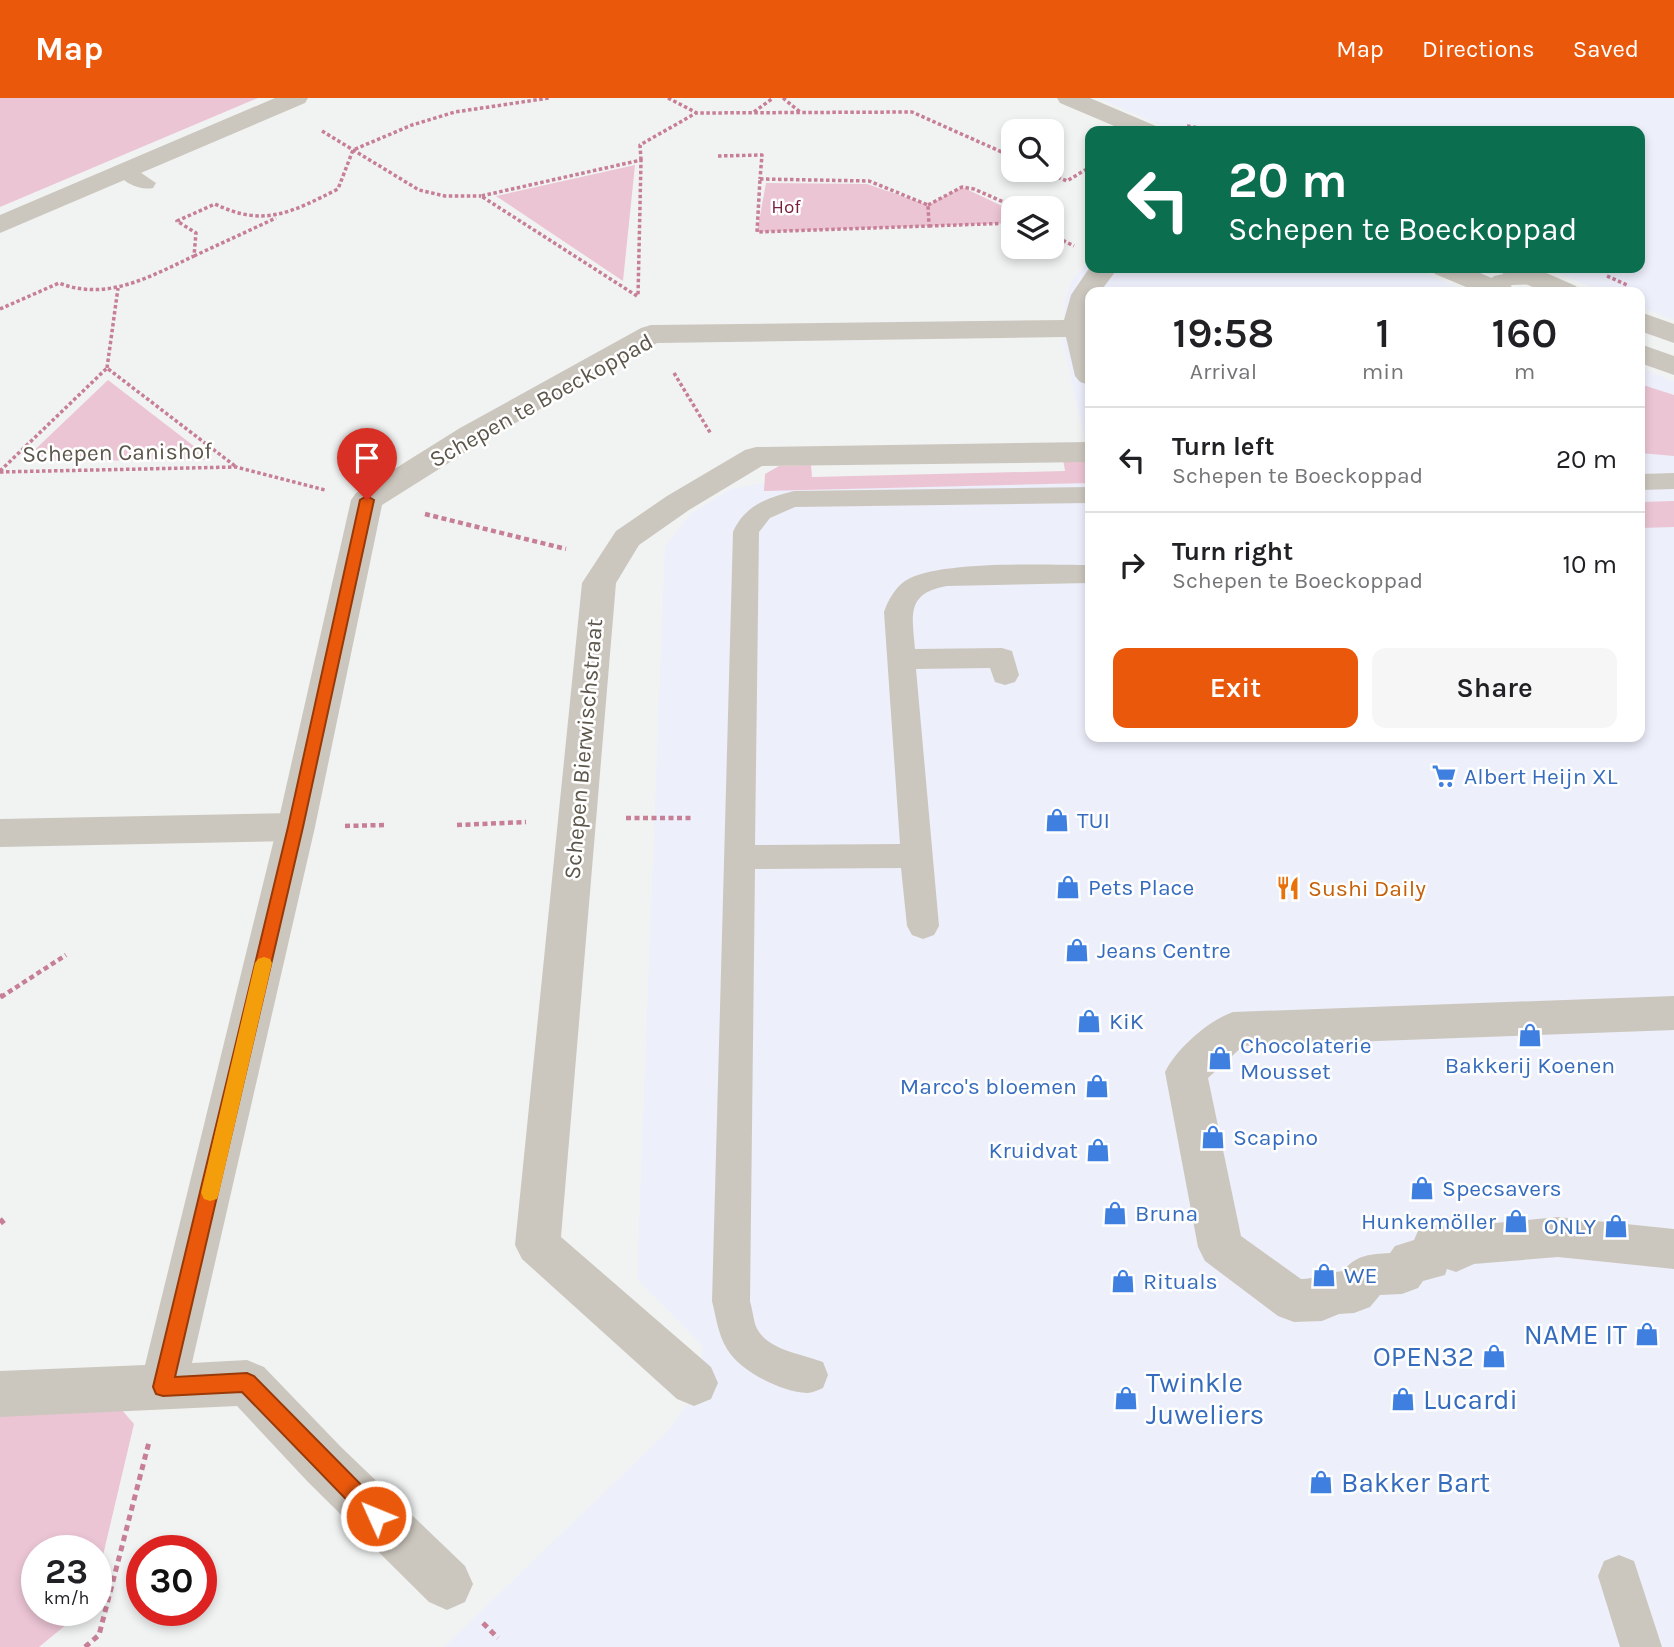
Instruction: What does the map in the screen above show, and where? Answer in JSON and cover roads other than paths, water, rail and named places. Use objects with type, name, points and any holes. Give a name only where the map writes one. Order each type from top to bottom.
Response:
[{"type":"street","points":[[0,225],[135,177],[296,98]]},
{"type":"street","points":[[1069,98],[1135,126]]},
{"type":"street","points":[[1088,287],[1099,273]]},
{"type":"street","points":[[1455,273],[1484,287]]},
{"type":"street","points":[[1523,273],[1555,287]]},
{"type":"street","points":[[1085,294],[1080,304],[1077,328],[1085,358]]},
{"type":"street","points":[[1645,323],[1674,334]]},
{"type":"street","name":"Schepen te Boeckoppad","points":[[296,827],[367,500],[471,435],[651,334],[1077,328]]},
{"type":"street","points":[[1645,355],[1674,366]]},
{"type":"street","name":"Schepen Bierwischstraat","points":[[694,1383],[538,1245],[599,583],[627,538],[732,469],[756,457],[1085,452]]},
{"type":"street","points":[[0,833],[296,827],[163,1387]]},
{"type":"street","points":[[1674,1013],[1233,1029],[1186,1072],[1221,1247],[1294,1301],[1322,1300],[1328,1293],[1354,1292],[1368,1275],[1402,1273],[1411,1261],[1429,1260],[1434,1245],[1446,1245],[1456,1252],[1461,1245],[1558,1237],[1674,1249]]},
{"type":"street","points":[[0,1394],[247,1383],[324,1464],[447,1584]]},
{"type":"lane","points":[[1495,287],[1501,279],[1523,273]]},
{"type":"lane","points":[[1645,482],[1674,481]]},
{"type":"lane","points":[[809,1375],[783,1370],[759,1357],[740,1334],[731,1301],[746,528],[756,514],[772,505],[794,499],[1085,495]]},
{"type":"lane","points":[[923,926],[901,659],[898,612],[901,599],[912,587],[928,580],[1085,575]]},
{"type":"lane","points":[[901,659],[1004,667]]},
{"type":"lane","points":[[739,857],[916,856]]},
{"type":"lane","points":[[1619,1576],[1641,1647]]},
{"type":"place","name":"Albert Heijn XL","points":[[1444,776]]},
{"type":"place","name":"TUI","points":[[1057,820]]},
{"type":"place","name":"Pets Place","points":[[1068,887]]},
{"type":"place","name":"Sushi Daily","points":[[1288,888]]},
{"type":"place","name":"Jeans Centre","points":[[1077,950]]},
{"type":"place","name":"KiK","points":[[1089,1021]]},
{"type":"place","name":"Bakkerij Koenen","points":[[1530,1035]]},
{"type":"place","name":"Chocolaterie Mousset","points":[[1220,1058]]},
{"type":"place","name":"Marco's bloemen","points":[[1097,1086]]},
{"type":"place","name":"Scapino","points":[[1213,1137]]},
{"type":"place","name":"Kruidvat","points":[[1098,1150]]},
{"type":"place","name":"Specsavers","points":[[1422,1188]]},
{"type":"place","name":"Bruna","points":[[1115,1213]]},
{"type":"place","name":"Hunkemöller","points":[[1516,1221]]},
{"type":"place","name":"ONLY","points":[[1616,1226]]},
{"type":"place","name":"WE","points":[[1324,1275]]},
{"type":"place","name":"Rituals","points":[[1123,1281]]},
{"type":"place","name":"NAME IT","points":[[1647,1334]]},
{"type":"place","name":"OPEN32","points":[[1494,1356]]},
{"type":"place","name":"Twinkle Juweliers","points":[[1126,1398]]},
{"type":"place","name":"Lucardi","points":[[1403,1399]]},
{"type":"place","name":"Bakker Bart","points":[[1321,1482]]},
{"type":"park label","name":"Hof","points":[[786,206]]}]
